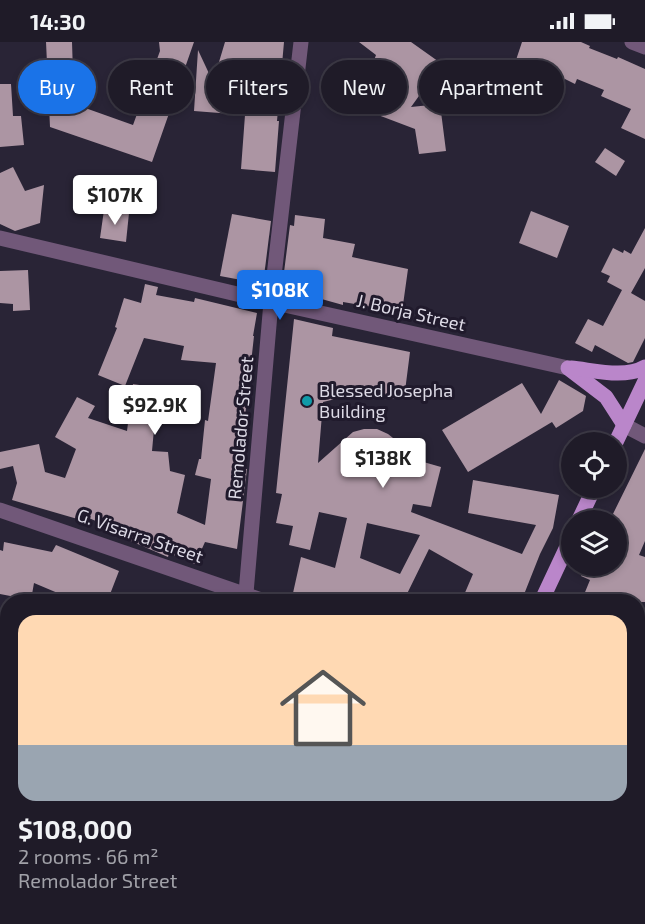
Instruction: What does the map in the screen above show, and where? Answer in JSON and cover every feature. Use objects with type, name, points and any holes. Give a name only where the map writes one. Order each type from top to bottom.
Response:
[{"type":"main road","points":[[568,368],[637,372],[645,367]]},
{"type":"main road","points":[[568,368],[606,397],[624,425]]},
{"type":"main road","points":[[621,432],[645,381]]},
{"type":"main road","points":[[545,594],[561,559]]},
{"type":"street","name":"Remolador Street","points":[[245,594],[271,302],[301,42]]},
{"type":"street","points":[[632,42],[645,47]]},
{"type":"street","name":"J. Borja Street","points":[[0,238],[271,302],[568,368]]},
{"type":"street","points":[[624,425],[645,436]]},
{"type":"street","name":"G. Visarra Street","points":[[0,510],[237,594]]},
{"type":"building","points":[[46,42],[72,42],[73,60],[47,60]]},
{"type":"building","points":[[159,42],[194,42],[188,60],[157,60],[160,51]]},
{"type":"building","points":[[225,42],[284,42],[282,60],[220,60]]},
{"type":"building","points":[[359,42],[411,42],[436,60],[419,60],[419,96],[411,107],[419,106],[419,114],[441,114],[446,151],[419,154],[415,129],[375,114],[407,114],[407,60],[374,60],[376,55]]},
{"type":"building","points":[[522,42],[581,42],[590,46],[589,48],[645,69],[645,139],[621,128],[631,109],[601,96],[604,90],[577,79],[575,84],[565,79],[564,82],[564,60],[516,60]]},
{"type":"building","points":[[198,50],[206,67],[206,112],[194,111]]},
{"type":"building","points":[[0,84],[11,84],[13,116],[21,116],[24,145],[0,147]]},
{"type":"building","points":[[96,112],[133,125],[137,114],[169,114],[152,162],[50,127],[49,114],[96,114]]},
{"type":"building","points":[[232,114],[278,114],[275,172],[241,169],[245,115]]},
{"type":"building","points":[[605,148],[625,161],[616,176],[595,162]]},
{"type":"building","points":[[13,167],[25,191],[44,185],[40,223],[15,231],[0,224],[0,173]]},
{"type":"building","points":[[104,210],[129,213],[126,242],[100,238]]},
{"type":"building","points":[[531,211],[569,226],[557,258],[519,243]]},
{"type":"building","points":[[232,214],[271,221],[263,284],[220,276]]},
{"type":"building","points":[[295,215],[325,219],[323,238],[355,244],[352,257],[408,269],[402,312],[343,302],[343,305],[282,288],[290,225],[294,226]]},
{"type":"building","points":[[645,228],[645,268],[631,293],[645,301],[645,338],[633,362],[628,363],[595,345],[592,352],[575,343],[588,319],[603,326],[622,290],[607,282],[610,276],[601,272],[613,248],[631,254]]},
{"type":"building","points":[[28,270],[30,310],[13,311],[13,304],[0,303],[0,271]]},
{"type":"building","points":[[145,284],[158,287],[156,295],[194,302],[195,298],[257,313],[244,426],[249,426],[244,469],[247,469],[237,549],[205,542],[195,564],[169,553],[168,557],[119,536],[121,532],[82,515],[81,520],[12,500],[17,483],[13,466],[0,469],[0,452],[39,444],[45,472],[65,478],[76,449],[55,437],[77,397],[95,406],[88,418],[127,431],[133,384],[172,390],[169,409],[156,407],[152,451],[168,452],[170,471],[185,475],[177,513],[205,525],[211,479],[195,475],[199,459],[201,459],[205,420],[208,421],[216,363],[181,360],[184,346],[144,338],[125,386],[98,375],[117,328],[115,327],[124,298],[141,303]]},
{"type":"building","points":[[294,319],[333,328],[332,336],[410,352],[404,399],[348,396],[323,402],[318,463],[353,432],[377,429],[398,442],[406,457],[441,467],[431,507],[413,504],[411,512],[522,554],[536,525],[468,513],[473,480],[559,495],[553,528],[524,594],[464,594],[473,574],[429,549],[407,594],[293,594],[301,557],[335,568],[347,518],[319,512],[310,550],[289,545],[293,526],[276,523],[282,494],[276,493]],"holes":[[[367,523],[420,535],[400,574],[360,558]]]},
{"type":"building","points":[[559,380],[586,396],[583,411],[556,428],[552,422],[468,472],[442,430],[522,383],[541,414]]},
{"type":"building","points":[[645,449],[645,541],[639,555],[645,557],[645,594],[584,594],[590,580],[581,576],[627,576],[627,510],[615,510],[621,498],[627,498],[627,486]]},
{"type":"building","points":[[4,542],[52,552],[56,545],[119,571],[110,594],[60,594],[34,583],[32,594],[0,594],[0,550],[3,551]]},
{"type":"place","name":"Blessed Josepha Building","points":[[307,401]]}]
